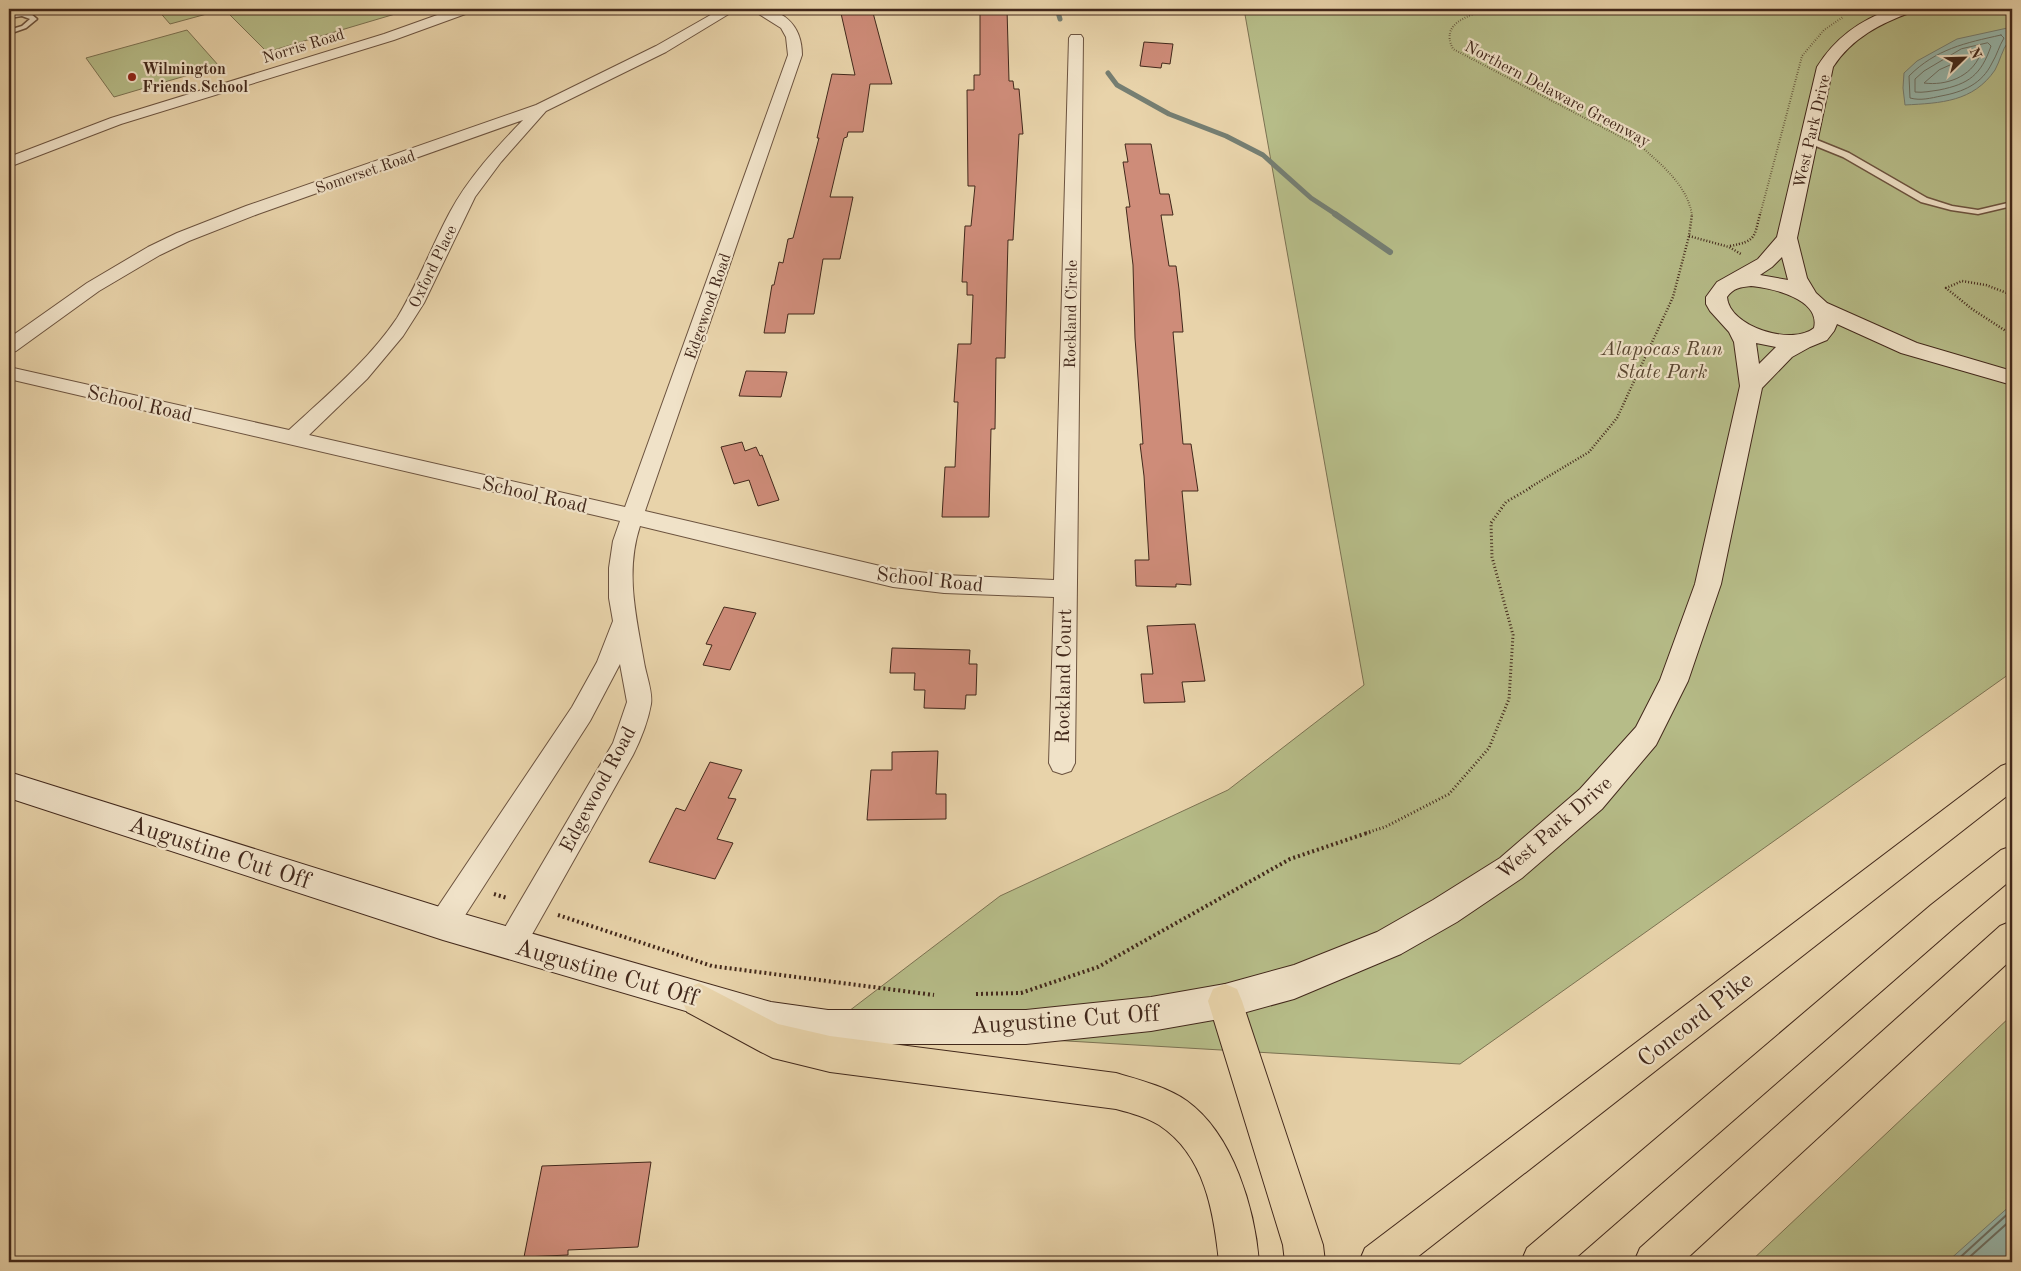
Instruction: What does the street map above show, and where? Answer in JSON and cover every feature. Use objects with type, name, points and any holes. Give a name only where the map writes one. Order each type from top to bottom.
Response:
[{"type":"main road","name":"Concord Pike","points":[[1379,1262],[2012,776]]},
{"type":"main road","points":[[1541,1262],[1943,916],[2012,860]]},
{"type":"main road","points":[[1654,1262],[2012,938]]},
{"type":"main road","points":[[699,1000],[773,1040],[830,1054],[1116,1091],[1152,1102],[1169,1110],[1188,1126],[1201,1142],[1211,1156],[1222,1179],[1230,1200],[1238,1242],[1239,1262]]},
{"type":"main road","points":[[1225,1002],[1277,1158],[1303,1245],[1305,1262]]},
{"type":"street","name":"Norris Road","points":[[9,162],[116,121],[390,37],[466,9]]},
{"type":"street","name":"Somerset Road","points":[[9,347],[92,287],[154,251],[183,237],[252,210],[541,108],[661,49],[730,9]]},
{"type":"street","name":"Edgewood Road","points":[[511,944],[624,747],[639,702],[621,598],[620,568],[624,541],[795,55],[796,43],[788,27],[778,19],[758,9]]},
{"type":"street","name":"West Park Drive","points":[[1807,340],[1818,336],[1825,329],[1826,319],[1797,278],[1787,238],[1823,77],[1830,58],[1844,42],[1875,21],[1907,9]]},
{"type":"street","name":"Rockland Circle","points":[[1064,589],[1076,38]]},
{"type":"street","name":"Oxford Place","points":[[293,438],[356,378],[396,333],[423,290],[447,234],[470,192],[487,168],[541,108]]},
{"type":"street","name":"West Park Drive","points":[[1225,1002],[1294,982],[1381,946],[1445,911],[1511,868],[1591,799],[1646,736],[1674,681],[1708,584],[1750,386],[1745,342],[1738,329],[1721,312],[1716,300],[1720,290],[1764,263],[1787,238]]},
{"type":"street","points":[[1730,283],[1743,280],[1768,282],[1785,286],[1814,303],[1910,348],[2012,378]]},
{"type":"street","points":[[1729,320],[1741,328],[1764,337],[1788,342],[1844,340],[1910,348]]},
{"type":"street","points":[[1750,386],[1784,352],[1807,340]]},
{"type":"street","name":"School Road","points":[[9,373],[893,578],[944,584],[1064,589]]},
{"type":"street","name":"Rockland Court","points":[[1062,763],[1064,589]]},
{"type":"street","name":"Edgewood Road","points":[[443,924],[581,714],[608,664],[624,623]]},
{"type":"street","name":"Augustine Cut Off","points":[[9,785],[443,924],[699,1000],[771,1019],[828,1027],[1026,1027],[1151,1014],[1225,1002]]},
{"type":"lane","points":[[9,16],[25,14],[30,15],[34,19],[24,28],[9,32]]},
{"type":"lane","points":[[1809,140],[1846,155],[1924,200],[1951,208],[1978,212],[2012,204]]},
{"type":"path","name":"Northern Delaware Greenway","points":[[973,995],[1021,993],[1098,967],[1290,860],[1385,827],[1449,794],[1489,748],[1510,699],[1513,635],[1492,557],[1491,523],[1506,502],[1589,452],[1617,418],[1673,296],[1689,236],[1692,214],[1679,182],[1658,160],[1644,149],[1453,50],[1448,42],[1449,29],[1454,24],[1486,9]]},
{"type":"path","points":[[2012,296],[1986,285],[1962,281],[1946,288],[1972,309],[2012,336]]},
{"type":"path","points":[[468,885],[712,966],[847,986],[944,996]]},
{"type":"green space","points":[[157,9],[225,9],[170,24]]},
{"type":"green space","points":[[238,9],[412,9],[267,52],[227,12]]},
{"type":"green space","name":"Alapocas Run State Park","points":[[1244,9],[2012,9],[2012,672],[1460,1064],[828,1027],[1000,896],[1228,790],[1364,685]]},
{"type":"green space","points":[[187,30],[219,66],[114,97],[86,58]]},
{"type":"green space","points":[[2012,1015],[2012,1262],[1750,1262]]},
{"type":"water","points":[[2012,27],[2012,40],[2006,45],[1995,70],[1977,89],[1955,99],[1905,105],[1904,73],[1917,61],[1957,39]]},
{"type":"water","points":[[2012,1204],[2012,1262],[1947,1262]]},
{"type":"building","points":[[840,9],[872,9],[892,84],[870,84],[863,132],[848,132],[847,137],[844,138],[830,197],[853,197],[840,259],[823,259],[814,314],[788,314],[785,333],[764,333],[772,285],[774,285],[779,262],[783,263],[788,239],[793,238],[819,138],[817,138],[832,74],[855,75]]},
{"type":"building","points":[[980,9],[1007,9],[1009,81],[1013,81],[1014,89],[1019,89],[1023,134],[1019,134],[1013,240],[1008,240],[1005,358],[996,358],[995,429],[991,429],[989,517],[942,517],[945,467],[955,467],[958,402],[954,402],[958,344],[971,344],[973,295],[967,295],[967,282],[962,282],[965,226],[971,226],[975,186],[968,186],[967,90],[974,90],[974,75],[980,75]]},
{"type":"building","points":[[1144,42],[1173,44],[1170,64],[1162,63],[1161,68],[1140,66]]},
{"type":"building","points":[[1125,144],[1151,144],[1160,194],[1169,194],[1173,215],[1161,215],[1169,266],[1176,266],[1179,289],[1183,332],[1173,332],[1183,444],[1191,444],[1198,491],[1182,491],[1191,585],[1176,584],[1176,587],[1136,586],[1135,560],[1149,560],[1144,476],[1140,444],[1143,444],[1135,338],[1133,265],[1126,207],[1130,207],[1123,162],[1128,162]]},
{"type":"building","points":[[746,371],[787,372],[781,397],[739,396]]},
{"type":"building","points":[[742,442],[745,451],[756,447],[760,456],[762,455],[779,500],[758,506],[749,480],[734,484],[721,447]]},
{"type":"building","points":[[724,607],[756,613],[730,670],[703,665],[712,645],[706,644]]},
{"type":"building","points":[[1195,624],[1205,681],[1182,682],[1185,702],[1144,703],[1141,674],[1153,674],[1147,626]]},
{"type":"building","points":[[892,648],[970,650],[969,664],[977,664],[976,695],[966,695],[965,709],[924,708],[925,690],[914,690],[915,673],[890,673]]},
{"type":"building","points":[[938,751],[936,794],[946,794],[946,819],[867,820],[871,770],[892,770],[892,752]]},
{"type":"building","points":[[710,762],[742,770],[728,798],[736,799],[717,839],[733,843],[715,879],[649,862],[676,808],[685,811]]},
{"type":"building","points":[[651,1162],[638,1247],[568,1250],[568,1255],[524,1257],[542,1166]]},
{"type":"waterway","points":[[1057,9],[1060,19]]},
{"type":"waterway","points":[[1108,73],[1117,85],[1169,114],[1226,136],[1263,155],[1311,198],[1337,215]]},
{"type":"waterway","points":[[1335,214],[1390,252]]},
{"type":"place","name":"Wilmington Friends School","points":[[132,77]]}]
